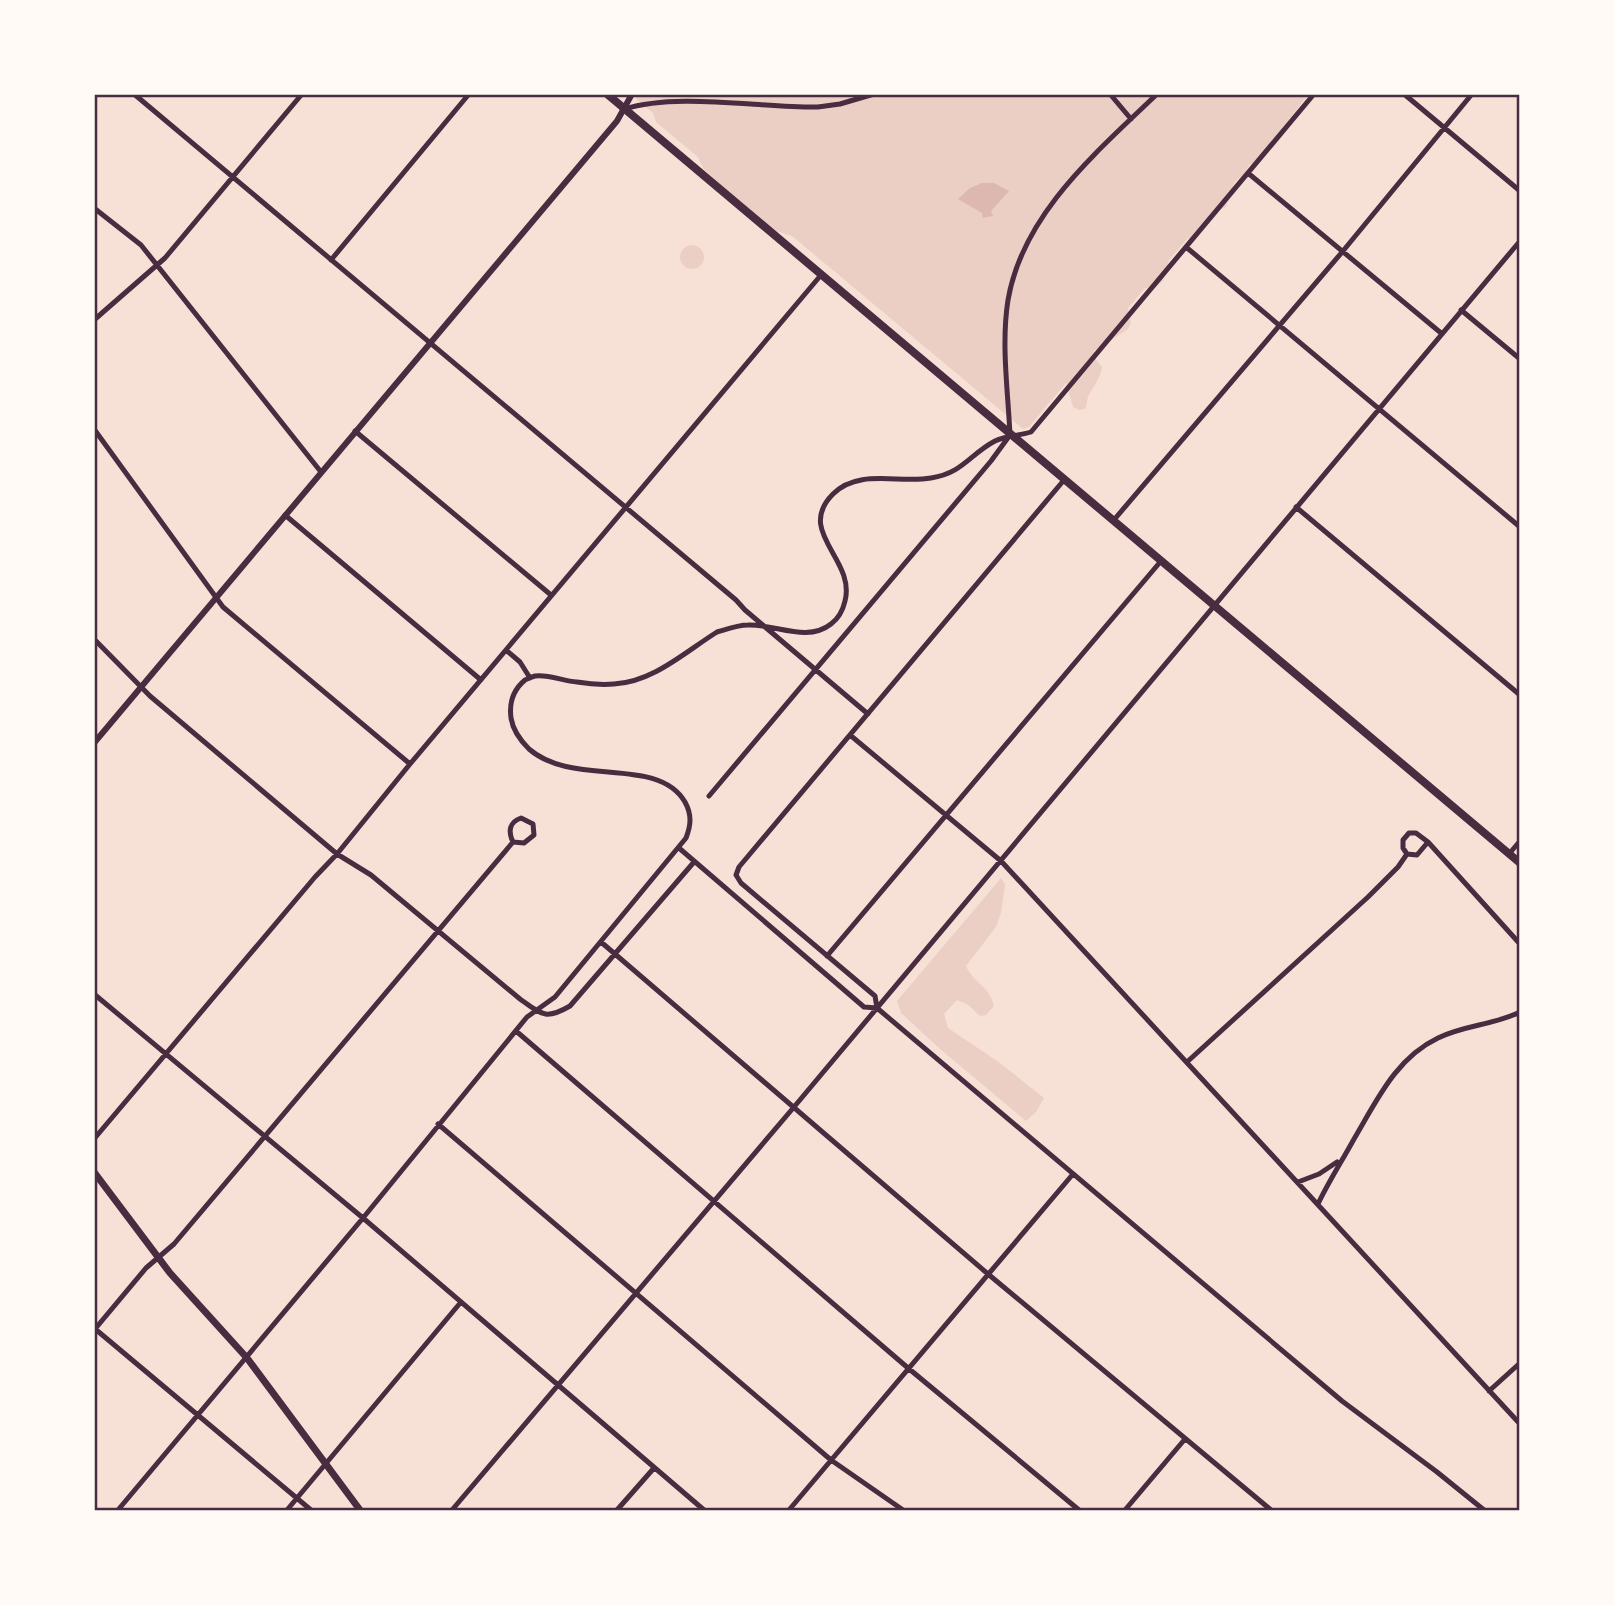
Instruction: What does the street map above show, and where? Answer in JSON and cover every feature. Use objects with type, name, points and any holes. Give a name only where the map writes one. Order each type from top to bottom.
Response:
[{"type":"highway","points":[[607,94],[1520,863]]},
{"type":"main road","points":[[94,1172],[158,1258],[247,1358],[360,1510]]},
{"type":"street","points":[[94,320],[157,266],[302,94]]},
{"type":"street","points":[[331,260],[469,94]]},
{"type":"street","points":[[94,743],[612,127],[632,94]]},
{"type":"street","points":[[624,109],[667,102],[818,107],[874,94]]},
{"type":"street","points":[[1110,94],[1131,119]]},
{"type":"street","points":[[709,796],[1010,435],[1005,324],[1014,276],[1029,242],[1051,205],[1082,168],[1157,94]]},
{"type":"street","points":[[118,1510],[247,1358],[527,1017],[555,997],[678,848],[689,830],[689,809],[682,797],[664,782],[638,775],[569,769],[544,760],[524,744],[514,730],[510,703],[521,684],[530,678],[541,676],[596,684],[622,683],[650,675],[717,632],[743,625],[796,632],[816,631],[832,623],[841,613],[847,595],[847,581],[841,564],[825,542],[821,524],[825,504],[838,489],[864,479],[921,479],[943,475],[968,463],[992,443],[1034,429],[1314,94]]},
{"type":"street","points":[[1404,94],[1520,191]]},
{"type":"street","points":[[1113,521],[1280,326],[1472,94]]},
{"type":"street","points":[[135,95],[868,714]]},
{"type":"street","points":[[1248,173],[1441,333]]},
{"type":"street","points":[[94,208],[127,233],[157,266],[321,472]]},
{"type":"street","points":[[452,1510],[794,1107],[1520,241]]},
{"type":"street","points":[[1186,247],[1520,527]]},
{"type":"street","points":[[94,1139],[337,854],[821,275]]},
{"type":"street","points":[[1461,310],[1520,359]]},
{"type":"street","points":[[94,429],[223,607],[410,764]]},
{"type":"street","points":[[355,431],[551,595]]},
{"type":"street","points":[[877,1008],[875,996],[741,883],[736,875],[739,867],[1064,480]]},
{"type":"street","points":[[1296,507],[1520,695]]},
{"type":"street","points":[[285,515],[481,680]]},
{"type":"street","points":[[827,956],[1161,561]]},
{"type":"street","points":[[94,639],[141,688],[337,854],[371,875],[520,999],[546,1015],[555,1015],[570,1006],[694,862]]},
{"type":"street","points":[[506,650],[520,662],[530,678]]},
{"type":"street","points":[[850,735],[1000,861],[1520,1424]]},
{"type":"street","points":[[521,818],[530,821],[534,830],[532,838],[524,843],[513,842],[510,830],[513,823],[521,818]]},
{"type":"street","points":[[1187,1062],[1398,867],[1406,854],[1403,840],[1409,833],[1416,833],[1428,842],[1520,944]]},
{"type":"street","points":[[1509,854],[1520,841]]},
{"type":"street","points":[[311,1510],[95,1328],[146,1268],[174,1244],[513,842]]},
{"type":"street","points":[[1406,854],[1417,855],[1428,842]]},
{"type":"street","points":[[678,848],[864,1007],[877,1008],[1331,1393],[1484,1510]]},
{"type":"street","points":[[601,942],[988,1274],[1271,1510]]},
{"type":"street","points":[[94,994],[363,1218],[704,1510]]},
{"type":"street","points":[[1318,1204],[1340,1160],[1390,1078],[1410,1057],[1436,1038],[1502,1021],[1520,1012]]},
{"type":"street","points":[[516,1031],[908,1368],[1079,1510]]},
{"type":"street","points":[[438,1124],[831,1460],[903,1510]]},
{"type":"street","points":[[1298,1182],[1319,1174],[1340,1160]]},
{"type":"street","points":[[789,1510],[1073,1174]]},
{"type":"street","points":[[287,1510],[461,1302]]},
{"type":"street","points":[[1489,1391],[1520,1363]]},
{"type":"street","points":[[1125,1510],[1185,1439]]},
{"type":"street","points":[[617,1510],[654,1468]]},
{"type":"shaded area","points":[[637,94],[1308,95],[1253,165],[1250,164],[1234,183],[1226,207],[1214,212],[1169,260],[1163,281],[1154,289],[1145,288],[1128,308],[1131,324],[1127,330],[1094,351],[1094,357],[1102,367],[1085,409],[1073,407],[1066,383],[1029,427],[1023,429],[792,236],[773,230],[726,190],[703,168],[698,157],[656,122],[653,113],[636,99]]},
{"type":"shaded area","points":[[982,183],[994,183],[1009,191],[991,211],[993,216],[983,218],[982,213],[958,199],[970,188]]},
{"type":"shaded area","points":[[692,245],[700,249],[704,257],[700,265],[692,269],[684,265],[680,257],[684,249]]},
{"type":"shaded area","points":[[1001,878],[1005,884],[996,927],[966,966],[989,993],[994,1006],[986,1015],[980,1016],[967,1004],[957,1000],[944,1014],[948,1028],[1000,1063],[1044,1098],[1036,1112],[1026,1121],[901,1013],[897,1001]]}]
